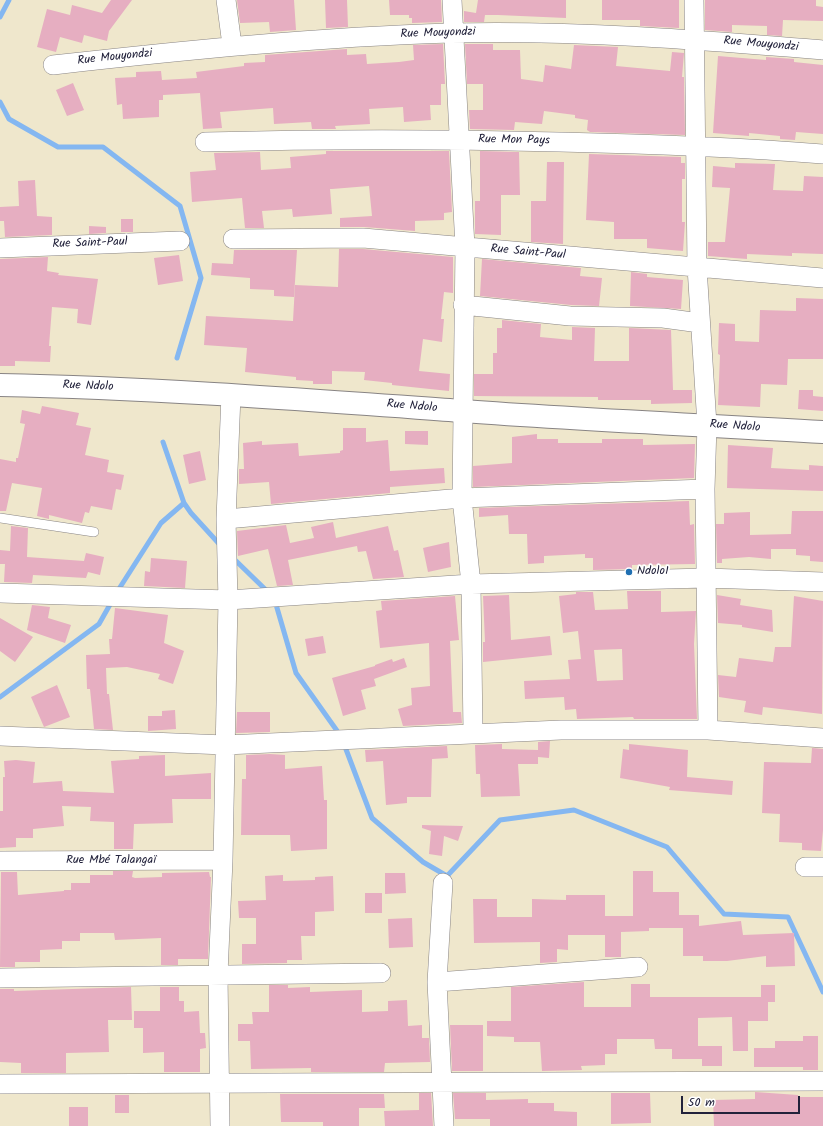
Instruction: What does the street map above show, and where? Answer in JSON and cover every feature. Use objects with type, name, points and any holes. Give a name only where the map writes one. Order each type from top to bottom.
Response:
[{"type":"main road","name":"Rue Ndolo","points":[[0,384],[83,386],[343,401],[462,411],[823,432]]},
{"type":"street","points":[[226,0],[232,45]]},
{"type":"street","points":[[452,0],[452,33],[460,140],[465,247],[463,305],[462,498],[471,584],[473,733]]},
{"type":"street","points":[[694,0],[697,145],[697,267],[707,425],[705,489],[708,730]]},
{"type":"street","name":"Rue Mouyondzi","points":[[53,65],[232,45],[452,33],[570,33],[695,39],[823,50]]},
{"type":"street","name":"Rue Mon Pays","points":[[205,142],[322,139],[460,140],[697,145],[823,154]]},
{"type":"street","name":"Rue Saint-Paul","points":[[233,239],[363,238],[823,278]]},
{"type":"street","name":"Rue Saint-Paul","points":[[0,248],[180,241]]},
{"type":"street","points":[[463,305],[570,316],[663,318],[700,323]]},
{"type":"street","points":[[220,1126],[218,974],[223,860],[228,600],[226,519],[231,395]]},
{"type":"street","points":[[226,519],[462,498],[705,489]]},
{"type":"street","points":[[0,593],[228,600],[471,584],[706,578],[823,582]]},
{"type":"street","points":[[0,736],[225,745],[561,730],[708,730],[823,738]]},
{"type":"street","name":"Rue Mbé Talangaï","points":[[0,861],[223,860]]},
{"type":"street","points":[[442,883],[438,982],[444,1126]]},
{"type":"street","points":[[438,982],[638,967]]},
{"type":"street","points":[[0,978],[381,973]]},
{"type":"street","points":[[0,1084],[823,1081]]},
{"type":"lane","points":[[0,518],[94,532]]},
{"type":"building","points":[[111,0],[132,0],[109,31],[107,41],[84,35],[82,43],[60,37],[56,52],[37,47],[47,9],[70,15],[72,5],[102,13]]},
{"type":"building","points":[[237,0],[294,0],[296,30],[270,32],[269,22],[240,23]]},
{"type":"building","points":[[325,0],[347,0],[348,27],[326,28]]},
{"type":"building","points":[[389,0],[441,0],[442,22],[412,23],[412,18],[409,18],[409,15],[390,15]]},
{"type":"building","points":[[478,0],[566,0],[566,18],[485,15],[484,22],[464,22],[464,11],[476,13]]},
{"type":"building","points":[[602,0],[679,0],[679,28],[640,26],[640,20],[602,20]]},
{"type":"building","points":[[705,0],[816,0],[816,6],[823,7],[823,21],[783,20],[782,36],[767,35],[767,26],[732,25],[732,32],[705,30]]},
{"type":"building","points":[[443,44],[445,84],[441,84],[441,105],[430,105],[431,120],[404,122],[403,107],[369,109],[370,124],[335,126],[336,129],[312,129],[311,122],[274,124],[273,108],[220,112],[222,128],[203,129],[200,93],[163,95],[163,100],[159,100],[159,117],[123,119],[122,104],[117,105],[115,78],[136,77],[136,72],[161,71],[162,80],[197,78],[196,72],[244,66],[244,63],[265,62],[265,55],[347,49],[347,55],[366,54],[367,64],[399,62],[414,60],[413,45]]},
{"type":"building","points":[[465,44],[493,44],[493,50],[520,50],[521,79],[543,82],[545,65],[571,69],[574,45],[618,47],[616,66],[670,71],[672,52],[684,53],[682,77],[684,77],[685,135],[590,132],[587,130],[588,120],[575,118],[575,115],[544,111],[542,124],[515,122],[514,130],[470,129],[469,110],[483,110],[483,84],[467,84]]},
{"type":"building","points":[[718,56],[766,60],[766,57],[794,59],[794,62],[823,65],[823,134],[796,132],[795,140],[780,139],[780,136],[749,133],[749,136],[713,133]]},
{"type":"building","points":[[73,83],[84,110],[67,116],[56,90]]},
{"type":"building","points":[[326,151],[449,151],[452,212],[444,213],[444,220],[415,221],[415,231],[364,227],[340,227],[340,218],[372,216],[369,186],[330,189],[332,214],[293,217],[292,209],[262,211],[264,228],[245,228],[242,198],[192,202],[190,172],[216,170],[214,153],[260,152],[261,170],[291,168],[290,157],[326,154]]},
{"type":"building","points":[[480,151],[519,152],[520,195],[501,195],[501,235],[475,234],[475,201],[480,201]]},
{"type":"building","points":[[589,154],[681,157],[681,163],[685,163],[685,179],[682,179],[682,222],[685,222],[683,251],[647,248],[647,239],[614,239],[614,222],[586,220]]},
{"type":"building","points":[[547,162],[564,162],[563,244],[531,242],[531,201],[546,201]]},
{"type":"building","points":[[735,163],[775,164],[773,190],[803,191],[804,176],[823,177],[823,254],[792,253],[792,256],[747,254],[747,259],[708,256],[708,242],[725,242],[730,188],[712,187],[713,166],[735,168]]},
{"type":"building","points":[[35,180],[37,216],[52,217],[52,235],[5,237],[4,221],[0,221],[0,207],[19,206],[18,181]]},
{"type":"building","points":[[121,219],[133,219],[133,232],[121,232]]},
{"type":"building","points":[[89,226],[106,227],[106,233],[89,234]]},
{"type":"building","points":[[339,249],[363,249],[453,257],[453,293],[444,292],[441,319],[444,319],[442,342],[423,339],[419,371],[450,374],[449,391],[392,385],[392,383],[364,380],[365,372],[332,371],[332,384],[313,384],[313,381],[296,380],[296,377],[245,372],[247,348],[204,345],[206,316],[293,321],[295,285],[338,287]]},
{"type":"building","points":[[234,250],[297,250],[294,297],[274,296],[274,290],[250,289],[250,278],[211,275],[212,263],[233,264]]},
{"type":"building","points":[[179,255],[183,281],[158,285],[154,258]]},
{"type":"building","points":[[48,257],[47,271],[59,273],[58,275],[98,279],[91,325],[77,323],[78,309],[52,307],[49,346],[51,346],[50,362],[15,361],[15,366],[0,366],[0,259]]},
{"type":"building","points":[[482,259],[581,268],[580,276],[602,278],[599,306],[571,305],[480,296]]},
{"type":"building","points":[[631,272],[647,274],[647,277],[683,280],[681,309],[630,306]]},
{"type":"building","points":[[796,298],[823,299],[823,359],[788,359],[787,385],[761,384],[760,407],[718,405],[720,355],[718,354],[719,323],[735,324],[735,341],[759,342],[760,310],[796,311]]},
{"type":"building","points":[[502,320],[541,324],[540,337],[572,340],[572,327],[595,328],[594,361],[629,361],[629,328],[671,330],[673,390],[692,390],[692,403],[651,404],[651,400],[598,400],[598,397],[474,396],[474,374],[493,374],[493,353],[497,353],[497,328],[502,328]]},
{"type":"building","points":[[799,390],[813,390],[813,396],[823,397],[823,411],[798,409]]},
{"type":"building","points":[[42,406],[79,413],[76,425],[91,428],[85,455],[109,460],[107,472],[124,475],[121,490],[116,489],[112,510],[91,506],[89,513],[85,512],[82,523],[49,515],[49,519],[37,516],[42,488],[12,483],[6,511],[0,511],[0,459],[16,462],[25,424],[20,423],[22,410],[40,414]]},
{"type":"building","points":[[343,428],[366,428],[366,442],[388,440],[390,471],[444,468],[445,483],[390,487],[390,493],[271,504],[269,482],[239,484],[239,469],[244,469],[243,443],[262,441],[262,445],[298,443],[299,456],[340,453],[340,451],[343,450]]},
{"type":"building","points":[[405,431],[428,431],[428,445],[405,444]]},
{"type":"building","points":[[537,434],[537,439],[558,439],[558,443],[602,443],[602,439],[643,439],[643,445],[695,444],[694,478],[473,487],[473,466],[512,463],[512,437]]},
{"type":"building","points":[[728,445],[773,448],[771,468],[809,470],[809,465],[823,466],[823,491],[727,488]]},
{"type":"building","points":[[200,451],[206,480],[189,484],[183,455]]},
{"type":"building","points":[[689,501],[690,525],[694,524],[695,564],[632,565],[632,569],[593,570],[593,558],[585,558],[585,554],[544,556],[544,563],[528,564],[527,534],[509,534],[508,515],[479,517],[479,508]]},
{"type":"building","points":[[792,511],[823,511],[823,562],[810,561],[810,556],[796,555],[796,549],[771,549],[771,559],[749,557],[722,559],[722,563],[717,563],[716,524],[724,524],[724,513],[750,512],[750,535],[791,534]]},
{"type":"building","points":[[333,522],[336,538],[388,526],[394,551],[398,550],[404,577],[373,579],[366,551],[358,552],[357,546],[288,560],[293,585],[277,586],[268,549],[238,556],[237,531],[286,525],[290,543],[314,538],[311,527]]},
{"type":"building","points":[[11,526],[28,528],[27,557],[84,561],[86,553],[104,557],[100,575],[88,572],[86,578],[33,575],[32,583],[4,582],[5,564],[0,564],[0,550],[10,551]]},
{"type":"building","points":[[449,542],[451,567],[428,572],[423,548]]},
{"type":"building","points":[[151,558],[187,561],[185,588],[144,586],[145,571],[150,572]]},
{"type":"building","points":[[627,591],[661,591],[661,612],[696,611],[694,644],[697,719],[634,719],[633,717],[577,719],[576,709],[565,710],[564,697],[525,699],[524,681],[570,679],[568,660],[581,659],[578,631],[563,633],[559,596],[576,594],[576,592],[593,592],[595,610],[628,609]],"holes":[[[622,649],[623,680],[597,681],[594,650]]]},
{"type":"building","points":[[509,595],[511,640],[550,636],[552,655],[483,662],[483,642],[485,642],[483,596]]},
{"type":"building","points":[[717,595],[741,599],[740,605],[772,610],[773,632],[742,627],[742,625],[718,623]]},
{"type":"building","points":[[455,596],[459,640],[450,641],[453,712],[461,712],[462,723],[403,726],[398,709],[412,705],[411,688],[430,686],[429,643],[380,648],[376,611],[382,610],[381,601]]},
{"type":"building","points":[[794,596],[823,601],[822,714],[763,707],[762,715],[744,712],[746,701],[719,697],[718,675],[736,677],[739,658],[773,662],[775,647],[791,647]]},
{"type":"building","points":[[32,605],[50,607],[48,618],[71,625],[65,643],[27,630]]},
{"type":"building","points":[[115,608],[168,615],[164,643],[184,651],[173,684],[158,679],[160,674],[127,667],[106,668],[107,694],[109,694],[113,730],[94,729],[90,689],[87,689],[86,655],[110,654],[109,639],[112,639]]},
{"type":"building","points":[[0,618],[33,637],[15,662],[0,651]]},
{"type":"building","points":[[323,636],[326,653],[308,656],[305,639]]},
{"type":"building","points":[[404,658],[407,667],[374,679],[376,686],[361,690],[366,709],[343,716],[332,678],[375,666],[392,659],[393,662]]},
{"type":"building","points":[[57,685],[70,717],[44,727],[31,697]]},
{"type":"building","points":[[175,710],[176,729],[148,731],[148,716],[162,716],[162,711]]},
{"type":"building","points":[[237,712],[270,712],[270,732],[236,733]]},
{"type":"building","points":[[550,741],[549,758],[538,757],[538,764],[518,764],[520,796],[481,797],[480,774],[476,774],[475,745],[502,744],[502,749],[538,750],[538,742]]},
{"type":"building","points":[[629,744],[688,750],[687,777],[733,781],[732,795],[669,790],[670,787],[620,778],[623,749],[629,750]]},
{"type":"building","points":[[447,746],[448,758],[432,759],[431,797],[407,797],[407,803],[386,805],[383,761],[366,762],[365,750]]},
{"type":"building","points":[[812,748],[823,749],[823,830],[821,851],[802,850],[802,843],[779,842],[780,814],[762,813],[764,762],[811,763]]},
{"type":"building","points":[[165,755],[165,776],[211,773],[211,799],[172,799],[173,823],[134,824],[133,849],[114,849],[114,822],[90,821],[91,807],[62,806],[64,826],[33,829],[33,838],[16,838],[16,847],[0,848],[0,811],[3,811],[3,777],[5,777],[4,761],[16,760],[35,762],[33,783],[62,781],[63,791],[114,793],[111,761],[139,759],[139,756]]},
{"type":"building","points":[[246,755],[285,755],[285,769],[322,766],[324,800],[327,800],[327,849],[291,851],[290,835],[241,835],[242,779],[246,779]]},
{"type":"building","points":[[422,825],[463,826],[458,841],[444,836],[442,856],[429,854],[431,831],[422,828]]},
{"type":"building","points":[[113,871],[133,871],[132,877],[135,878],[162,877],[162,873],[209,872],[211,877],[208,959],[178,959],[178,965],[161,965],[161,938],[115,940],[114,933],[80,933],[80,941],[62,941],[62,949],[40,950],[40,962],[15,962],[15,967],[0,967],[1,872],[17,872],[18,895],[71,890],[71,883],[90,883],[90,875],[113,875]]},
{"type":"building","points":[[633,871],[653,871],[653,892],[679,892],[679,915],[699,915],[699,926],[741,921],[743,935],[794,933],[795,966],[766,967],[766,956],[727,961],[703,961],[703,956],[683,956],[683,928],[649,928],[649,931],[621,932],[621,957],[605,957],[605,935],[568,935],[568,950],[557,949],[557,962],[540,963],[540,942],[474,943],[473,899],[497,899],[497,917],[532,917],[532,899],[566,900],[566,895],[605,895],[605,916],[633,916]]},
{"type":"building","points":[[385,873],[405,873],[406,893],[385,894]]},
{"type":"building","points":[[283,875],[283,881],[315,880],[315,877],[333,876],[334,911],[315,912],[315,936],[301,936],[302,960],[287,960],[287,963],[242,964],[242,944],[256,944],[256,918],[239,918],[238,901],[266,900],[265,876]]},
{"type":"building","points":[[365,893],[382,893],[382,913],[365,913]]},
{"type":"building","points":[[412,918],[413,947],[389,948],[388,919]]},
{"type":"building","points":[[584,982],[584,1007],[631,1007],[631,984],[650,984],[650,997],[761,997],[761,985],[775,985],[775,1002],[768,1002],[768,1021],[748,1021],[748,1051],[733,1051],[732,1017],[698,1018],[698,1046],[722,1046],[722,1066],[702,1066],[702,1059],[672,1059],[672,1049],[655,1049],[654,1039],[617,1039],[617,1054],[605,1054],[605,1065],[581,1066],[582,1070],[542,1071],[540,1042],[514,1042],[514,1037],[487,1036],[487,1021],[511,1021],[511,987]]},
{"type":"building","points":[[269,985],[288,985],[288,988],[310,987],[310,992],[362,990],[362,1012],[388,1011],[388,1001],[407,1000],[408,1026],[422,1025],[422,1038],[429,1038],[430,1062],[385,1063],[384,1072],[311,1072],[311,1068],[251,1069],[250,1041],[238,1041],[238,1024],[253,1024],[252,1012],[269,1012]]},
{"type":"building","points":[[131,987],[132,1020],[108,1020],[109,1052],[66,1053],[66,1073],[21,1073],[21,1063],[0,1062],[0,989],[14,989],[14,991]]},
{"type":"building","points":[[160,987],[179,987],[179,1001],[184,1001],[184,1012],[199,1011],[200,1033],[205,1033],[206,1048],[200,1049],[200,1072],[164,1072],[164,1052],[143,1053],[143,1028],[134,1028],[134,1011],[160,1011]]},
{"type":"building","points":[[450,1025],[483,1025],[483,1071],[452,1071]]},
{"type":"building","points":[[803,1036],[818,1036],[818,1070],[803,1070],[803,1067],[754,1067],[754,1048],[775,1048],[775,1041],[803,1041]]},
{"type":"building","points":[[755,1092],[798,1095],[798,1097],[823,1097],[823,1126],[714,1126],[713,1100],[755,1099]]},
{"type":"building","points":[[419,1093],[431,1093],[433,1126],[385,1126],[384,1111],[419,1110]]},
{"type":"building","points":[[453,1093],[486,1093],[486,1100],[528,1099],[528,1103],[554,1103],[554,1111],[577,1112],[577,1126],[490,1126],[490,1119],[455,1119]]},
{"type":"building","points":[[611,1093],[650,1093],[651,1123],[611,1124]]},
{"type":"building","points":[[280,1094],[384,1094],[385,1108],[359,1108],[359,1126],[323,1126],[323,1122],[281,1122]]},
{"type":"building","points":[[115,1095],[129,1095],[129,1113],[115,1113]]},
{"type":"building","points":[[69,1107],[88,1107],[88,1126],[69,1126]]},
{"type":"waterway","points":[[0,17],[9,0]]},
{"type":"waterway","points":[[0,102],[9,119],[58,147],[103,147],[180,206],[201,278],[177,358]]},
{"type":"waterway","points":[[163,442],[184,503],[191,513],[222,547]]},
{"type":"waterway","points":[[117,592],[161,523],[184,503]]},
{"type":"waterway","points":[[233,558],[269,593]]},
{"type":"waterway","points":[[0,697],[99,624],[112,601]]},
{"type":"waterway","points":[[275,601],[296,673],[340,735]]},
{"type":"waterway","points":[[344,744],[372,818],[423,862],[447,876],[500,820],[574,810],[667,847],[724,914],[788,917],[823,992]]},
{"type":"place","name":"Ndolo1","points":[[629,572]]}]
